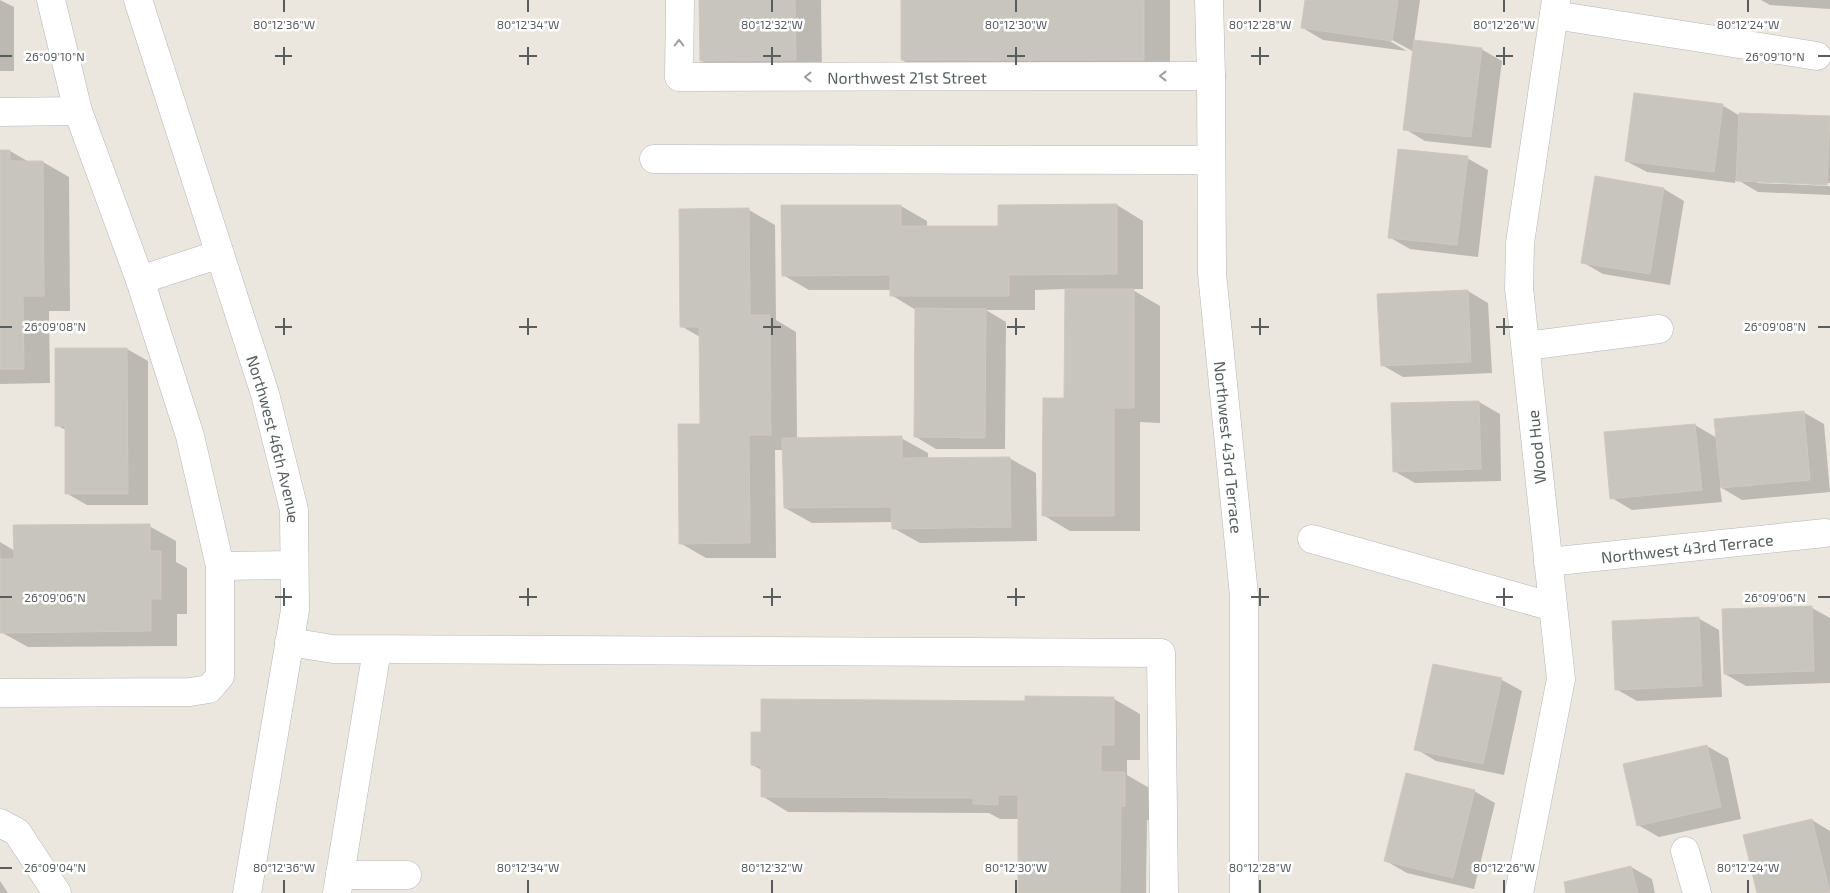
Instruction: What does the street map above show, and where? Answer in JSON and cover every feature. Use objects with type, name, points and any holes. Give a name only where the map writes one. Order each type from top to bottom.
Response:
[{"type":"street","points":[[0,693],[190,692],[209,688],[220,676],[220,566],[190,436],[140,280],[78,111],[51,0]]},
{"type":"street","name":"Northwest 46th Avenue","points":[[138,0],[265,394],[294,510],[295,610],[247,893]]},
{"type":"street","name":"Northwest 21st Street","points":[[680,0],[679,78],[1211,76]]},
{"type":"street","name":"Northwest 43rd Terrace","points":[[1209,0],[1212,273],[1244,595],[1244,893]]},
{"type":"street","points":[[1555,8],[1817,56]]},
{"type":"street","name":"Wood Hue","points":[[1519,893],[1561,679],[1519,288],[1520,243],[1555,8]]},
{"type":"street","points":[[0,112],[78,111]]},
{"type":"street","points":[[654,159],[1211,160]]},
{"type":"street","points":[[140,280],[220,254]]},
{"type":"street","points":[[1526,346],[1659,329]]},
{"type":"street","name":"Northwest 43rd Terrace","points":[[1548,562],[1825,533]]},
{"type":"street","points":[[1312,539],[1553,607]]},
{"type":"street","points":[[220,566],[294,565]]},
{"type":"street","points":[[290,642],[333,649],[377,650],[1161,652],[1164,893]]},
{"type":"street","points":[[377,650],[338,884],[407,874]]},
{"type":"street","points":[[0,823],[17,832],[57,893]]},
{"type":"street","points":[[1686,851],[1696,893]]},
{"type":"building","points":[[699,0],[795,0],[796,60],[700,61]]},
{"type":"building","points":[[901,0],[1144,0],[1144,60],[901,60]]},
{"type":"building","points":[[1305,0],[1398,0],[1392,41],[1301,28]]},
{"type":"building","points":[[1414,40],[1482,48],[1471,137],[1403,130]]},
{"type":"building","points":[[1634,93],[1723,104],[1714,172],[1625,161]]},
{"type":"building","points":[[1739,113],[1830,116],[1827,185],[1736,181]]},
{"type":"building","points":[[1398,149],[1468,156],[1457,245],[1388,238]]},
{"type":"building","points":[[0,150],[10,150],[10,161],[43,161],[44,296],[23,296],[24,369],[0,369]]},
{"type":"building","points":[[1595,176],[1664,188],[1650,274],[1581,263]]},
{"type":"building","points":[[1117,204],[1117,274],[1009,275],[1009,296],[890,296],[890,275],[782,276],[781,205],[901,205],[901,226],[998,226],[998,205]]},
{"type":"building","points":[[749,208],[750,315],[770,315],[771,435],[749,435],[750,543],[679,544],[678,424],[700,424],[699,327],[680,327],[679,209]]},
{"type":"building","points":[[1065,289],[1134,289],[1134,408],[1114,408],[1114,516],[1042,516],[1043,398],[1064,398]]},
{"type":"building","points":[[1468,290],[1471,362],[1381,366],[1377,294]]},
{"type":"building","points":[[915,308],[986,309],[985,438],[914,437]]},
{"type":"building","points":[[55,348],[127,348],[128,494],[65,494],[65,426],[55,426]]},
{"type":"building","points":[[1479,401],[1481,469],[1393,472],[1391,403]]},
{"type":"building","points":[[1804,411],[1810,480],[1721,488],[1714,419]]},
{"type":"building","points":[[1695,424],[1702,490],[1610,499],[1604,432]]},
{"type":"building","points":[[902,436],[902,458],[1010,457],[1011,527],[892,529],[891,507],[784,508],[782,438]]},
{"type":"building","points":[[150,524],[150,551],[161,551],[161,599],[151,599],[151,631],[0,633],[0,559],[14,559],[13,525]]},
{"type":"building","points":[[1812,606],[1814,671],[1724,674],[1722,609]]},
{"type":"building","points":[[1699,617],[1702,686],[1615,690],[1612,621]]},
{"type":"building","points":[[1433,664],[1502,678],[1483,764],[1414,750]]},
{"type":"building","points":[[1025,696],[1114,697],[1114,745],[1101,745],[1101,772],[1125,772],[1125,806],[1121,806],[1120,893],[1018,893],[1018,795],[998,795],[998,805],[973,804],[973,798],[761,797],[761,766],[751,765],[751,732],[761,732],[761,699],[1025,701]]},
{"type":"building","points":[[1707,745],[1721,807],[1637,826],[1623,764]]},
{"type":"building","points":[[1406,773],[1475,790],[1453,878],[1384,861]]},
{"type":"building","points":[[1812,819],[1830,893],[1757,893],[1743,835]]},
{"type":"building","points":[[1631,866],[1638,893],[1566,893],[1564,882]]}]
